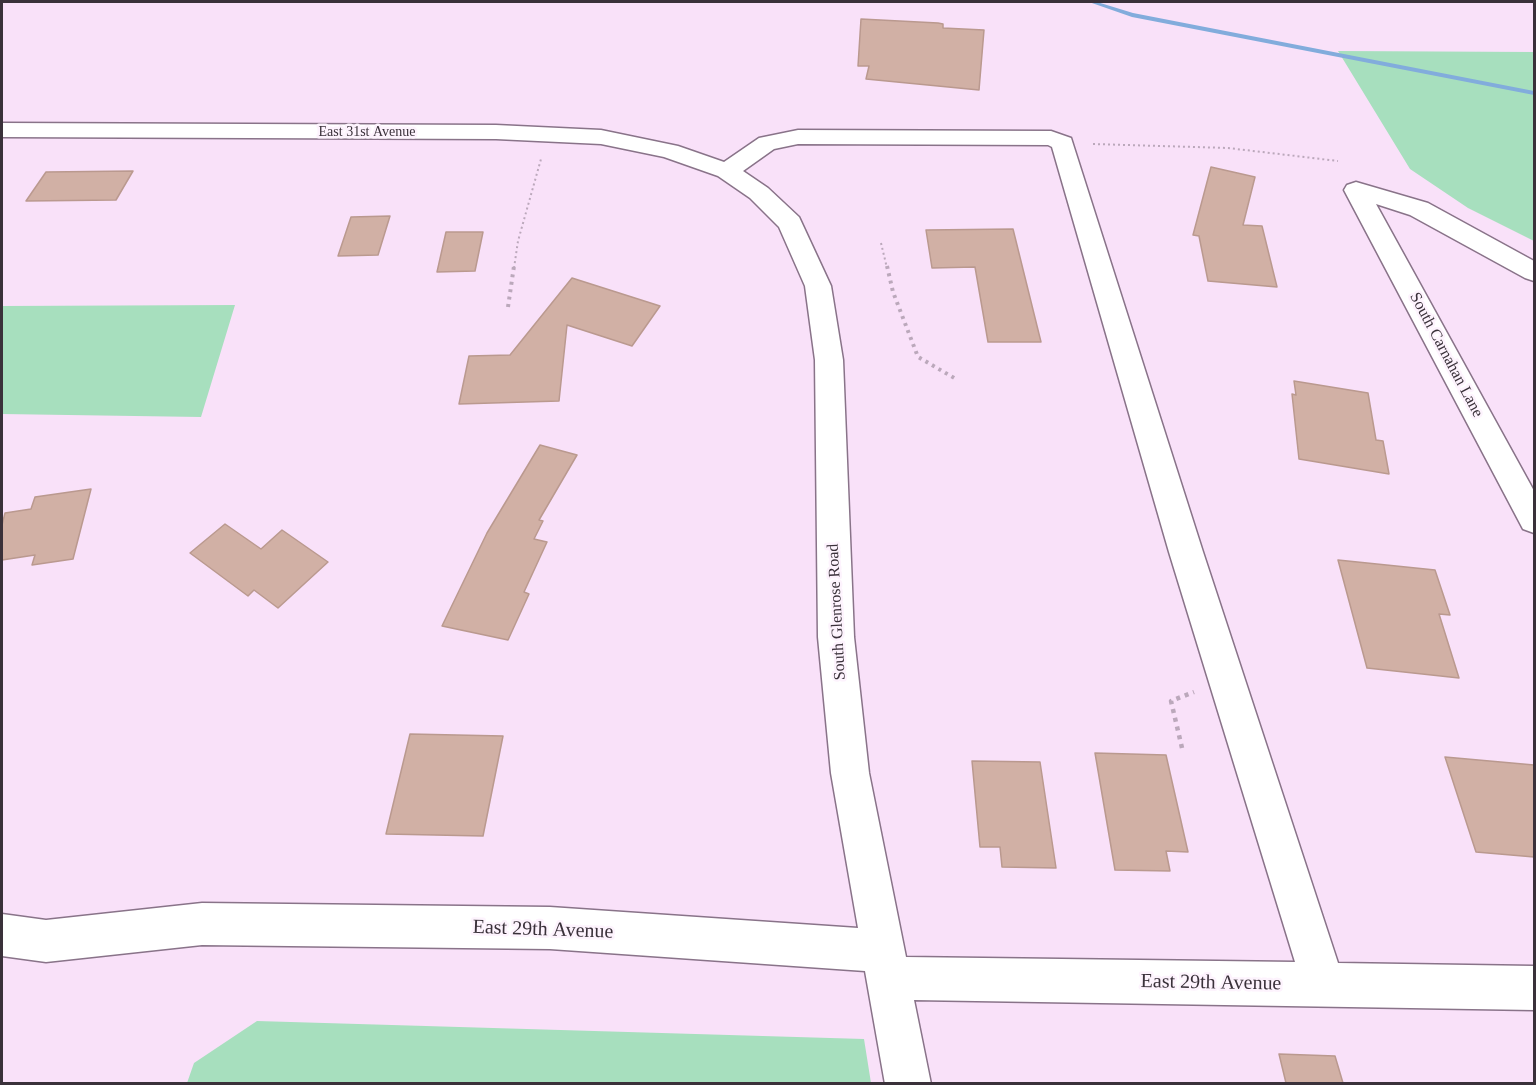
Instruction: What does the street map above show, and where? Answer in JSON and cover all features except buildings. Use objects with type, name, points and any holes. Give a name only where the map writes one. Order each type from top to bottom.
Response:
[{"type":"street","name":"East 31st Avenue","points":[[2,130],[496,132],[601,137],[670,151],[728,171]]},
{"type":"street","points":[[728,171],[767,143],[798,137],[1051,138],[1063,143],[1186,552],[1323,984]]},
{"type":"street","name":"South Glenrose Road","points":[[728,171],[759,192],[790,223],[818,286],[829,360],[836,637],[850,773],[908,1083]]},
{"type":"street","name":"South Carnahan Lane","points":[[1534,273],[1419,209],[1356,190],[1534,520]]},
{"type":"street","name":"East 29th Avenue","points":[[2,935],[46,941],[202,924],[550,928],[885,964],[1323,984],[1534,988]]},
{"type":"path","points":[[508,308],[518,241],[549,135]]},
{"type":"path","points":[[1063,143],[1228,148],[1338,161]]},
{"type":"path","points":[[881,243],[893,292],[918,357],[956,379]]},
{"type":"path","points":[[1182,748],[1171,701],[1198,690],[1230,688]]},
{"type":"green space","points":[[1338,51],[1534,52],[1534,241],[1468,208],[1410,169]]},
{"type":"green space","points":[[235,305],[201,417],[2,414],[2,306]]},
{"type":"green space","points":[[257,1021],[864,1039],[871,1083],[187,1083],[194,1063]]},
{"type":"waterway","points":[[1092,2],[1132,15],[1534,93]]}]
